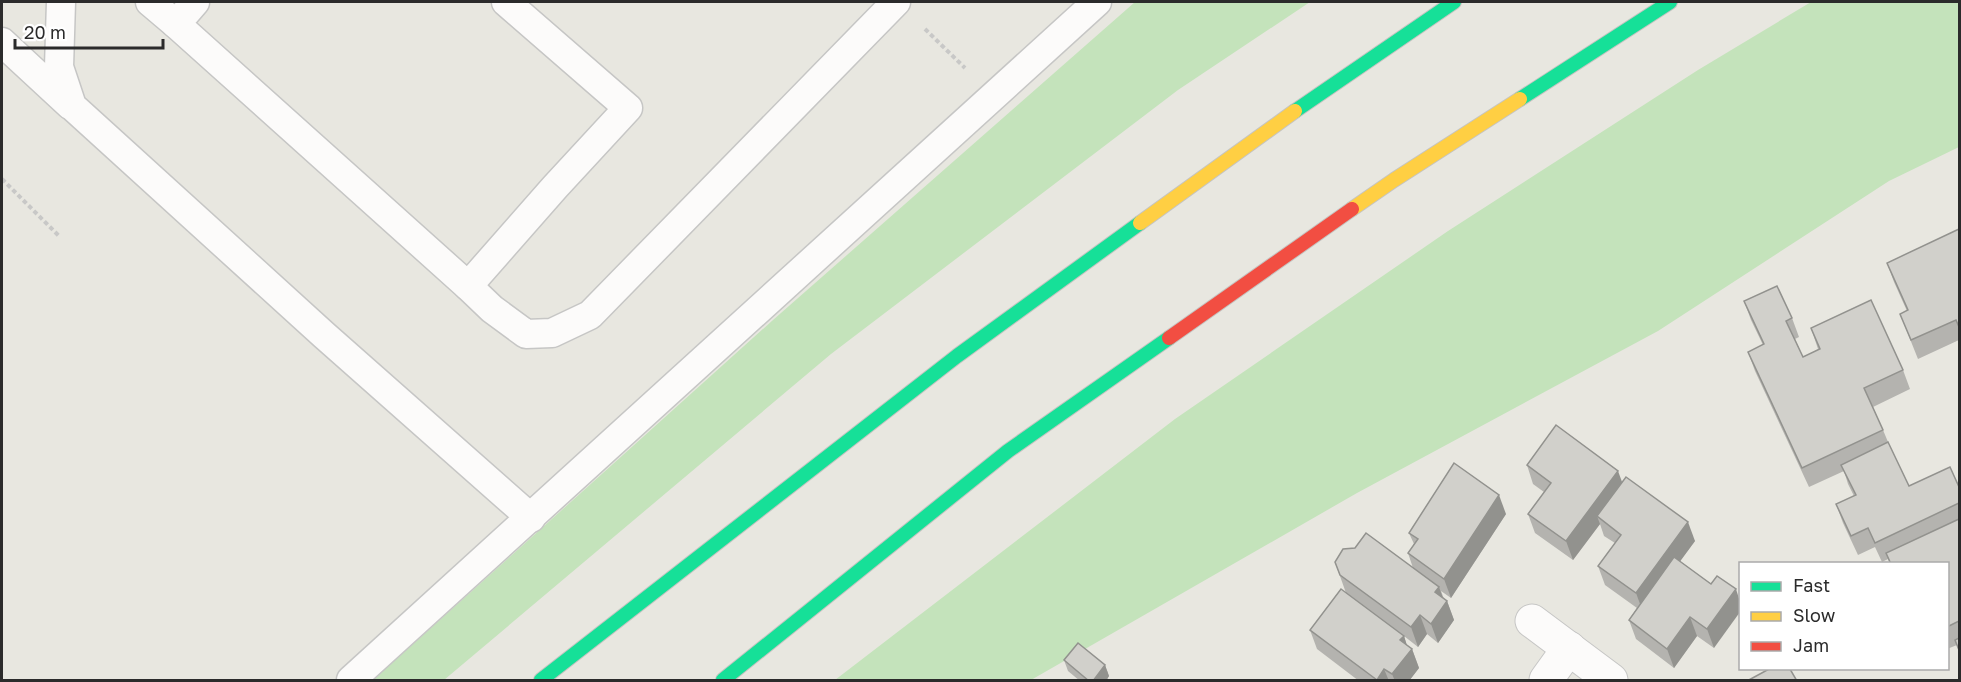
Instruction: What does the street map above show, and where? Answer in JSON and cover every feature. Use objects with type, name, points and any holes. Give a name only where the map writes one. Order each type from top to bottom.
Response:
[{"type":"highway","points":[[541,681],[957,356],[1276,124],[1454,2]]},
{"type":"highway","points":[[723,681],[1008,451],[1394,180],[1670,2]]},
{"type":"street","points":[[1532,621],[1611,681]]},
{"type":"street","points":[[1546,681],[1569,648]]},
{"type":"lane","points":[[61,2],[59,67],[72,106]]},
{"type":"lane","points":[[150,2],[492,309],[526,334],[552,333],[590,315],[896,2]]},
{"type":"lane","points":[[176,24],[195,2]]},
{"type":"lane","points":[[468,286],[628,108],[506,2]]},
{"type":"lane","points":[[351,681],[1097,2]]},
{"type":"lane","points":[[2,42],[324,335],[531,518]]},
{"type":"path","points":[[921,25],[994,96]]},
{"type":"path","points":[[2,179],[59,236]]},
{"type":"green space","points":[[1135,2],[1310,2],[1178,90],[831,354],[444,680],[373,680],[773,320]]},
{"type":"green space","points":[[1811,2],[1959,2],[1959,147],[1889,181],[1658,331],[1357,493],[1031,680],[835,680],[1175,419],[1448,231],[1698,70]]},
{"type":"building","points":[[1959,229],[1959,327],[1956,320],[1911,340],[1900,314],[1908,310],[1887,263]]},
{"type":"building","points":[[1777,286],[1792,318],[1786,321],[1803,357],[1820,349],[1811,328],[1871,300],[1903,370],[1864,388],[1883,430],[1802,468],[1748,352],[1764,344],[1744,301]]},
{"type":"building","points":[[1556,425],[1618,471],[1566,541],[1528,514],[1551,483],[1527,465]]},
{"type":"building","points":[[1888,442],[1909,486],[1950,467],[1959,487],[1959,503],[1875,543],[1868,528],[1851,536],[1836,504],[1856,495],[1841,465]]},
{"type":"building","points":[[1454,463],[1499,495],[1444,579],[1408,553],[1418,539],[1409,533]]},
{"type":"building","points":[[1626,477],[1688,522],[1636,593],[1598,566],[1621,535],[1597,516]]},
{"type":"building","points":[[1959,519],[1959,621],[1949,626],[1949,562],[1890,562],[1886,553]]},
{"type":"building","points":[[1366,533],[1439,587],[1435,592],[1447,601],[1431,624],[1420,615],[1411,627],[1340,575],[1335,562],[1343,549],[1355,548]]},
{"type":"building","points":[[1674,557],[1711,584],[1717,576],[1736,589],[1707,629],[1690,617],[1667,649],[1629,620]]},
{"type":"building","points":[[1341,589],[1404,636],[1400,640],[1412,649],[1392,674],[1384,669],[1377,680],[1310,630]]},
{"type":"building","points":[[1959,638],[1959,650],[1955,640]]},
{"type":"building","points":[[1078,643],[1105,665],[1093,681],[1089,681],[1064,660]]},
{"type":"building","points":[[1767,670],[1791,670],[1797,681],[1747,681]]},
{"type":"traffic: fast","points":[[1295,111],[1454,2]]},
{"type":"traffic: fast","points":[[1520,99],[1670,2]]},
{"type":"traffic: fast","points":[[541,680],[957,356],[1140,223]]},
{"type":"traffic: fast","points":[[723,680],[1008,451],[1169,338]]},
{"type":"traffic: slow","points":[[1352,209],[1520,99]]},
{"type":"traffic: slow","points":[[1140,223],[1295,111]]},
{"type":"traffic: jam","points":[[1169,338],[1352,209]]}]
